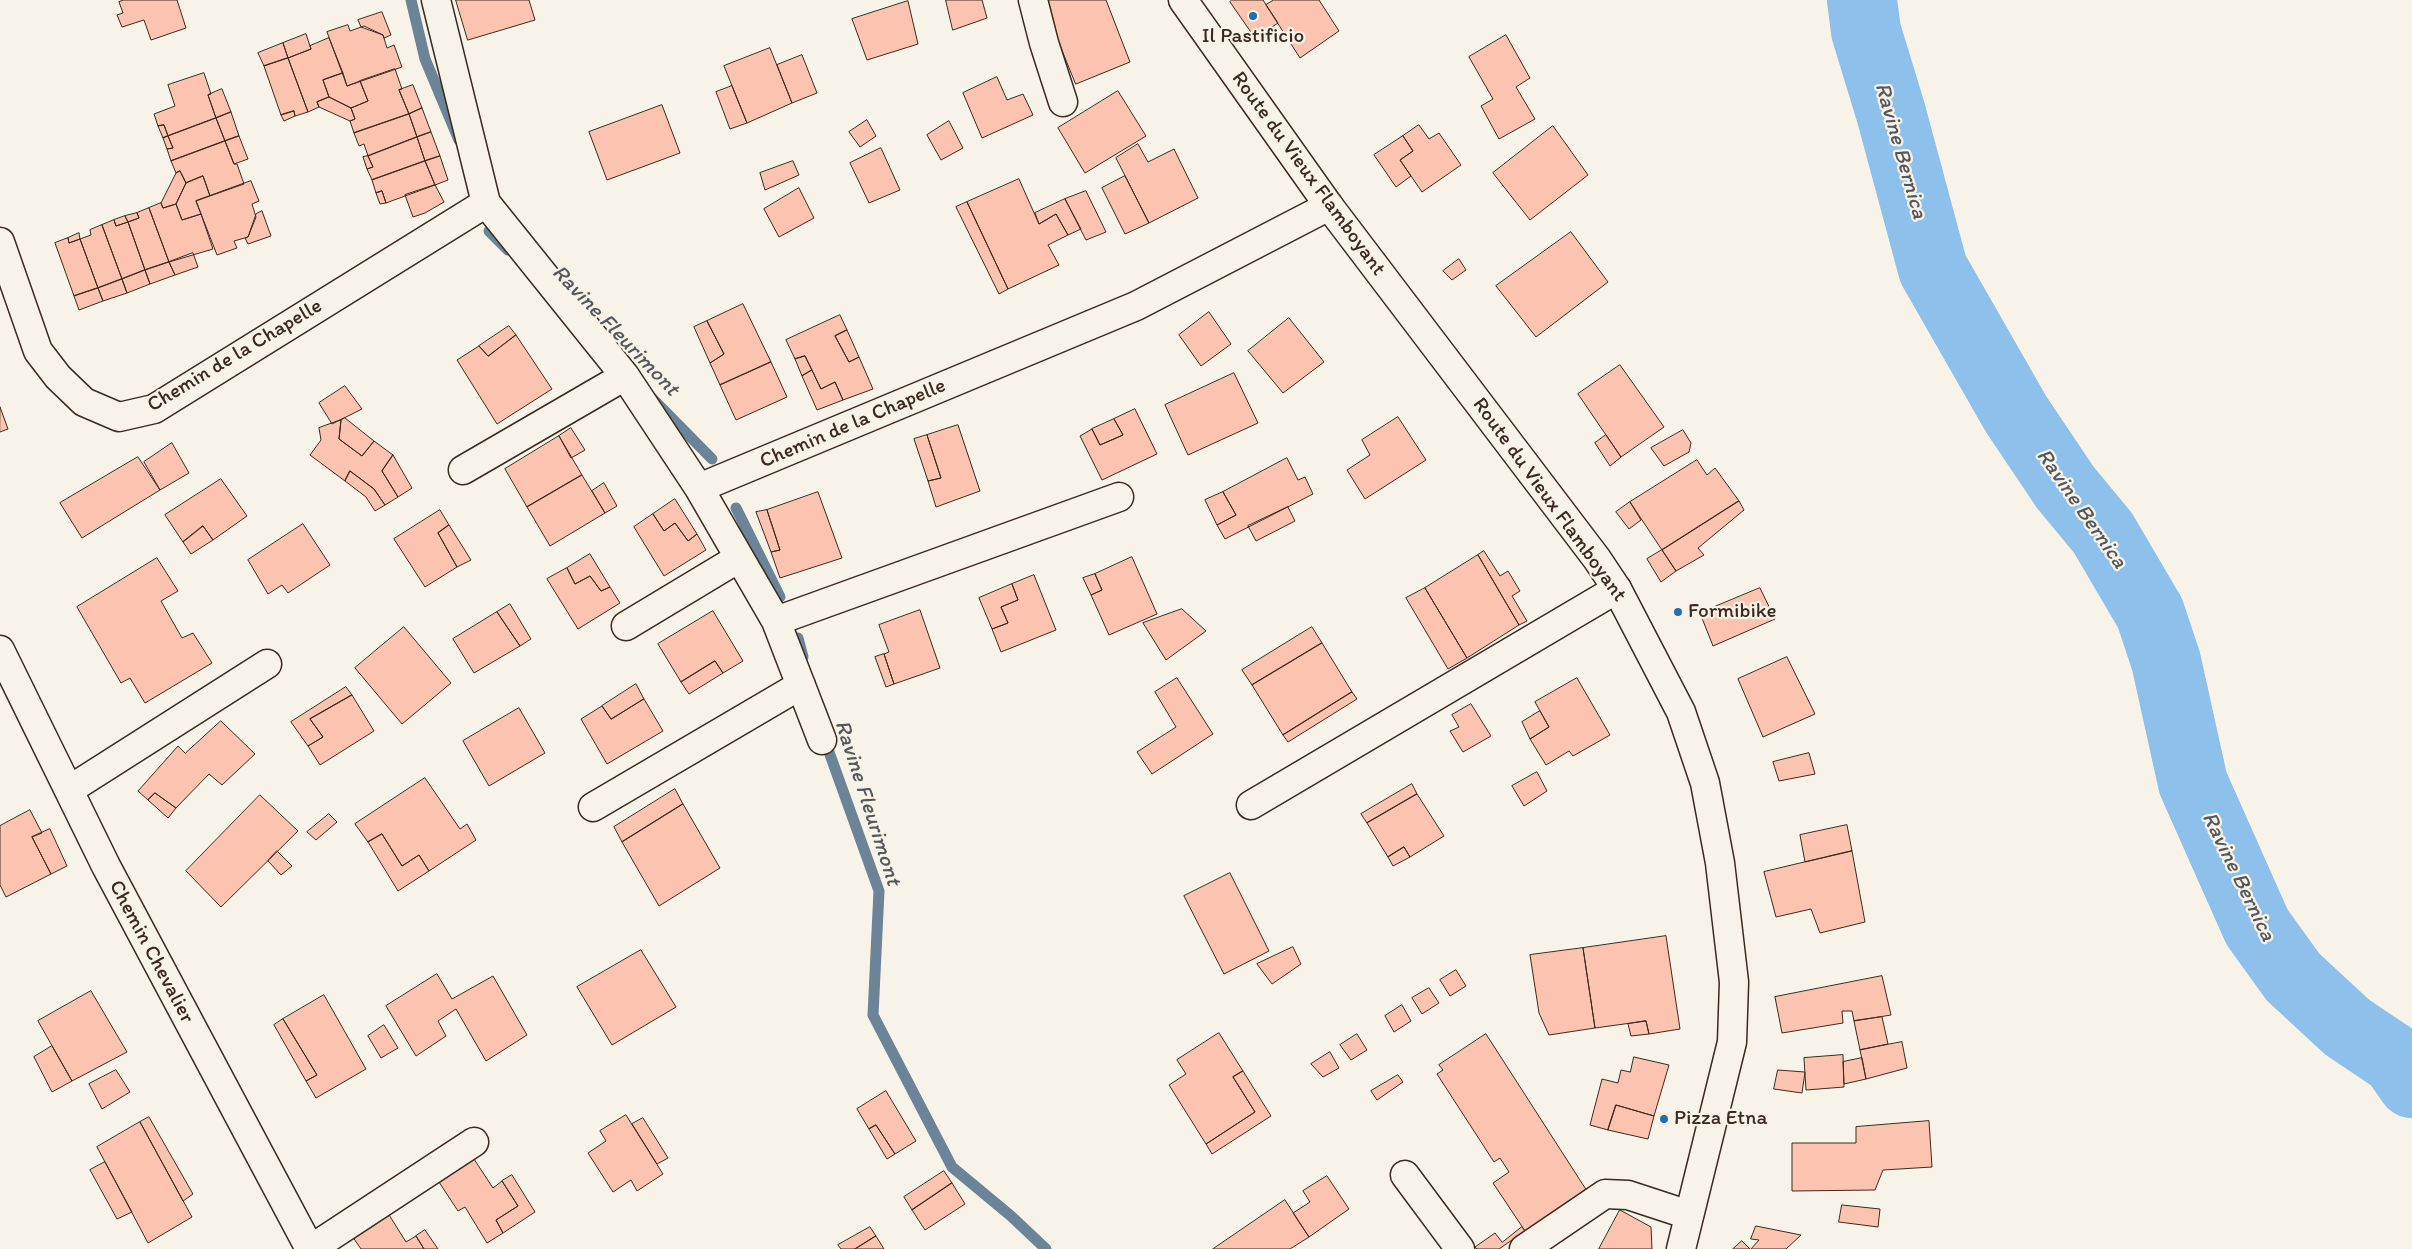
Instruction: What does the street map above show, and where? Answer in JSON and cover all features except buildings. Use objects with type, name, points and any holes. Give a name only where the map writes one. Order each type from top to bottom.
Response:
[{"type":"street","points":[[436,0],[486,202],[625,376],[700,488],[776,621],[822,740]]},
{"type":"street","points":[[1033,0],[1044,43],[1063,102]]},
{"type":"street","name":"Route du Vieux Flamboyant","points":[[1183,0],[1329,206],[1597,559],[1617,589],[1681,712],[1705,783],[1720,863],[1734,982],[1732,1042],[1681,1249]]},
{"type":"street","name":"Chemin de la Chapelle","points":[[0,242],[38,351],[58,377],[84,402],[119,416],[154,408],[486,202]]},
{"type":"street","name":"Chemin de la Chapelle","points":[[700,488],[1136,306],[1329,206]]},
{"type":"street","points":[[463,470],[625,376]]},
{"type":"street","points":[[776,621],[1119,497]]},
{"type":"street","points":[[626,626],[739,558]]},
{"type":"street","points":[[1251,805],[1617,589]]},
{"type":"street","name":"Chemin Chevalier","points":[[0,650],[106,866],[310,1249]]},
{"type":"street","points":[[69,790],[267,664]]},
{"type":"street","points":[[593,807],[801,684]]},
{"type":"street","points":[[310,1249],[474,1142]]},
{"type":"street","points":[[1405,1175],[1460,1249]]},
{"type":"street","points":[[1524,1249],[1605,1194],[1628,1195],[1689,1215]]},
{"type":"waterway","name":"Ravine Fleurimont","points":[[411,0],[425,59],[459,140]]},
{"type":"waterway","name":"Ravine Bernica","points":[[1862,0],[1866,31],[1891,113],[1933,269],[2016,414],[2065,487],[2103,533],[2150,613],[2166,661],[2193,783],[2257,927],[2293,977],[2347,1027],[2396,1060],[2412,1083]]},
{"type":"waterway","name":"Ravine Fleurimont","points":[[489,231],[508,250]]},
{"type":"waterway","name":"Ravine Fleurimont","points":[[652,398],[712,459]]},
{"type":"waterway","name":"Ravine Fleurimont","points":[[736,508],[780,597]]},
{"type":"waterway","name":"Ravine Fleurimont","points":[[798,638],[803,657]]},
{"type":"waterway","name":"Ravine Fleurimont","points":[[824,738],[879,891],[873,1015],[952,1167],[1011,1216],[1046,1249]]},
{"type":"place","name":"Il Pastificio","points":[[1253,16]]},
{"type":"place","name":"Formibike","points":[[1678,612]]},
{"type":"place","name":"Pizza Etna","points":[[1664,1119]]}]
